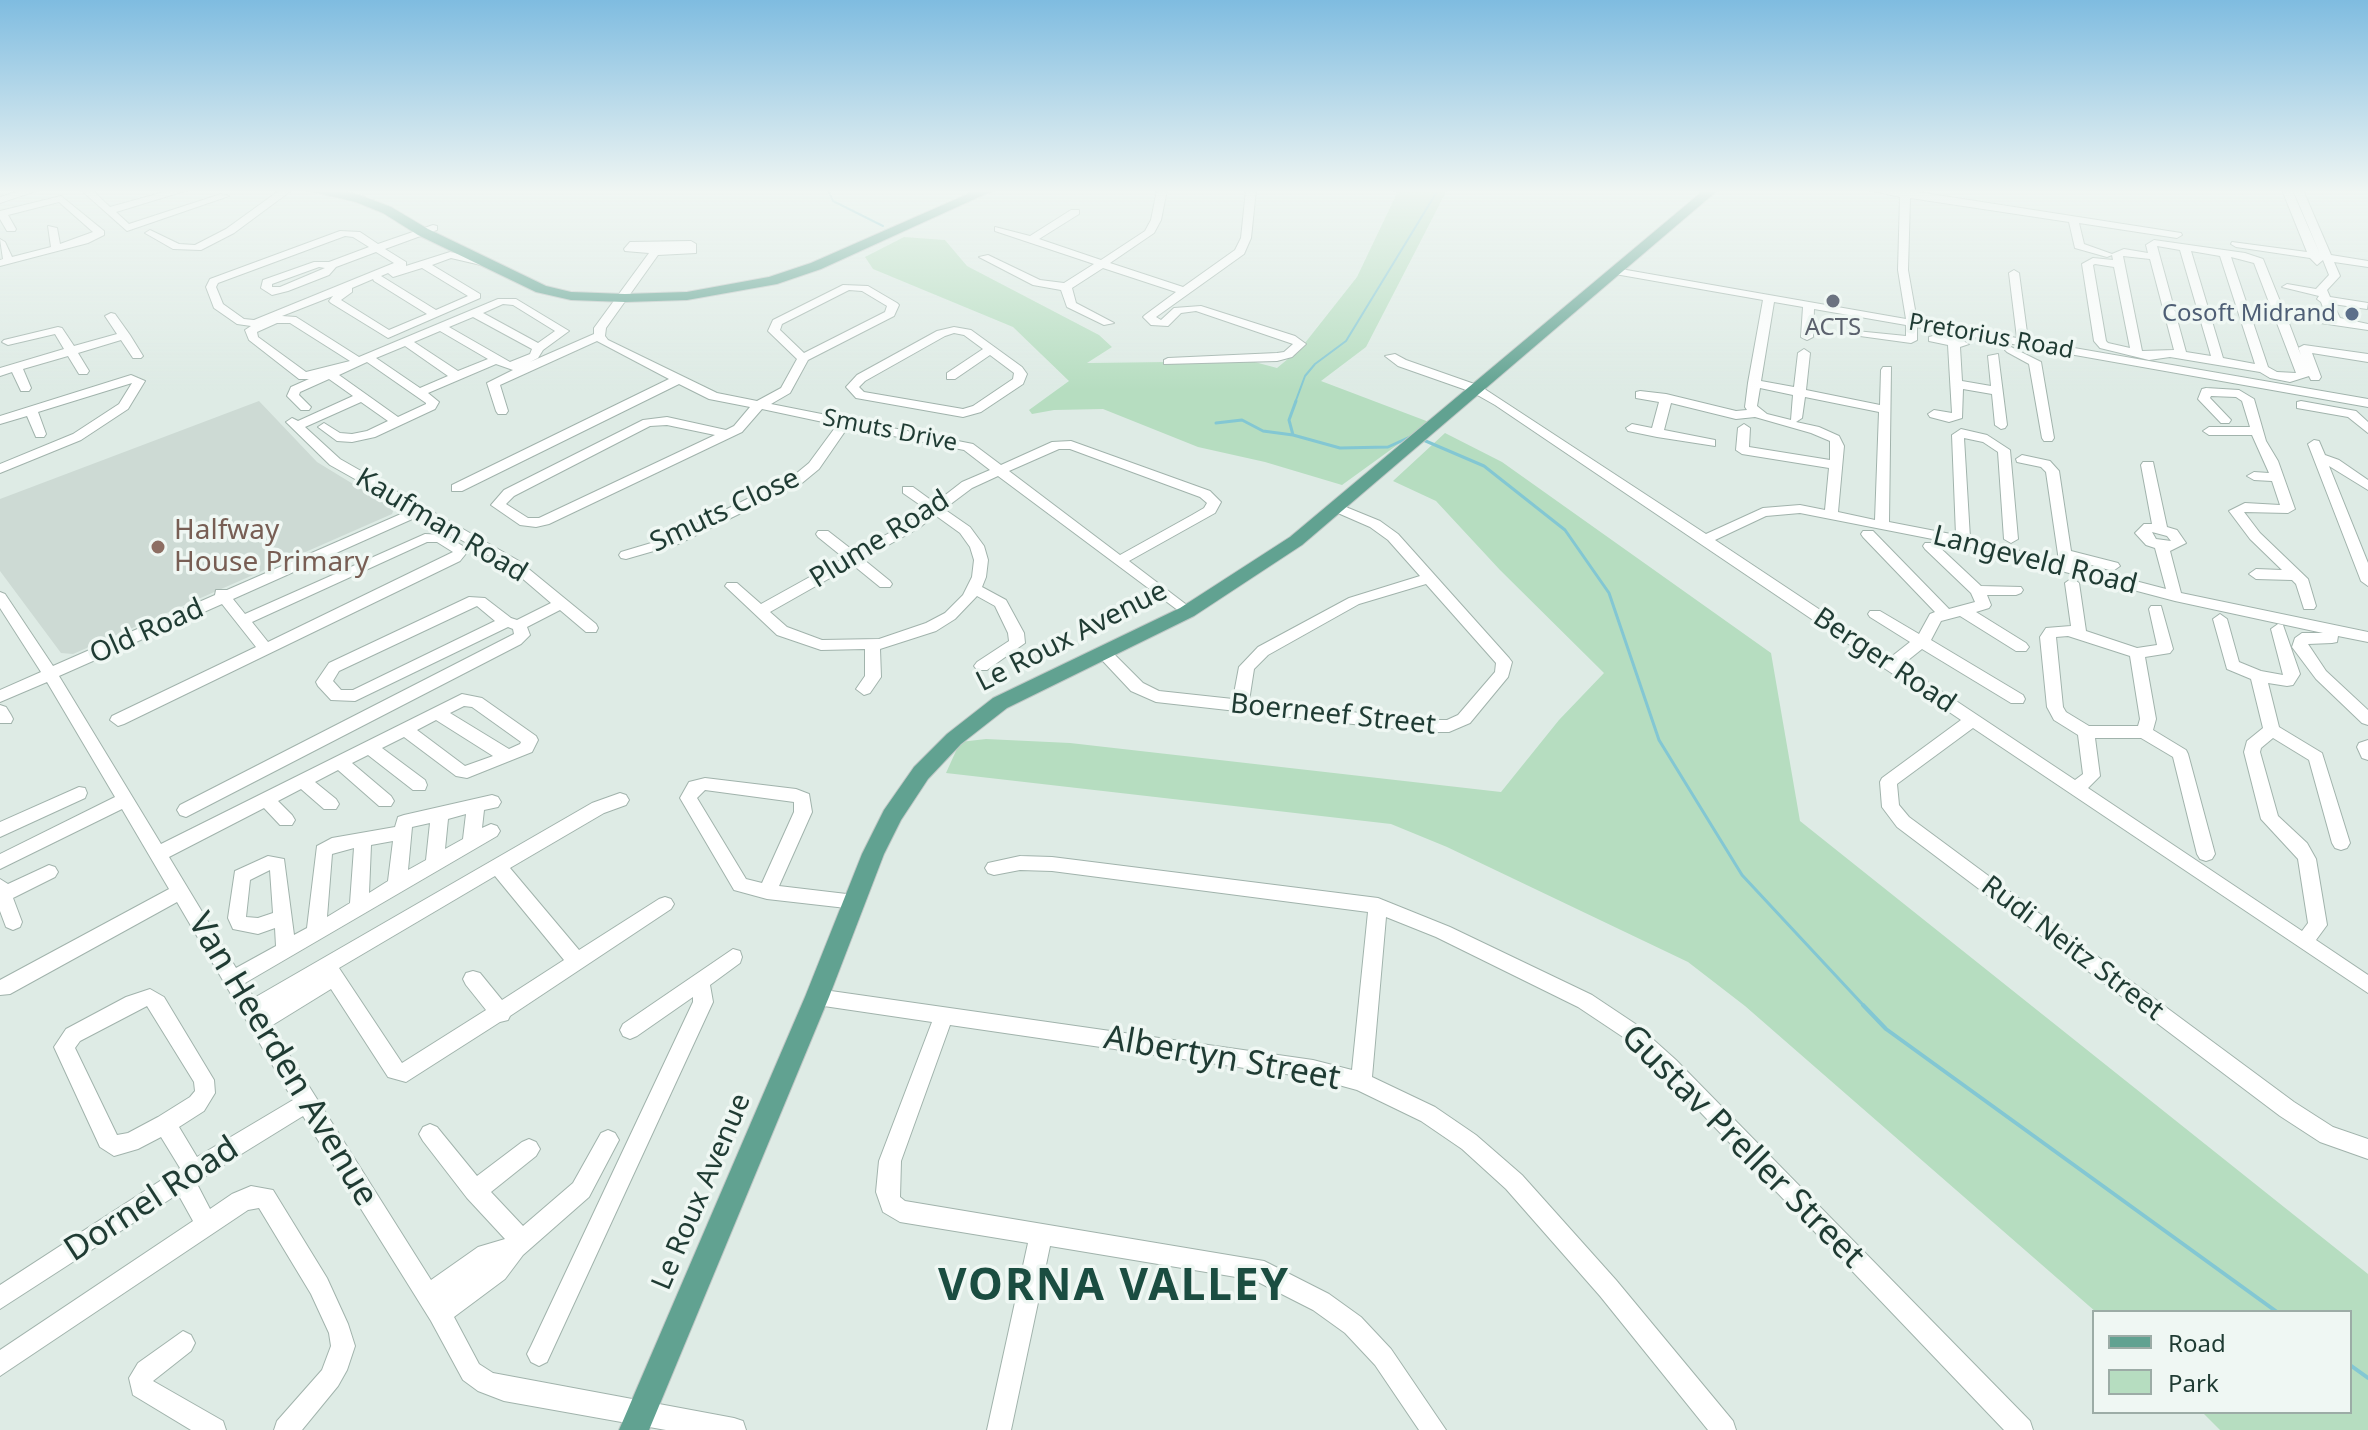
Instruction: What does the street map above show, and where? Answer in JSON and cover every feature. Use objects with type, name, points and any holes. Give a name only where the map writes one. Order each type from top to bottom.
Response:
[{"type":"main road","points":[[469,257],[550,292],[628,294],[751,280],[831,257]]},
{"type":"main road","points":[[484,257],[538,279],[628,294]]},
{"type":"main road","name":"Le Roux Avenue","points":[[638,1421],[892,816],[921,773],[946,747],[1000,703],[1187,612],[1253,572],[1336,507],[1631,257]]},
{"type":"street","points":[[278,257],[217,279],[211,287],[218,306],[226,315],[245,324],[255,323],[402,264],[389,257]]},
{"type":"street","points":[[330,265],[331,268],[325,273],[294,286],[275,292],[266,288],[267,282],[274,279],[351,257]]},
{"type":"street","points":[[354,359],[292,319],[264,323],[253,328],[250,334],[303,376],[316,375],[354,359],[385,345],[391,338],[335,301],[344,292],[433,257]]},
{"type":"street","points":[[502,411],[493,383],[599,336],[600,328],[660,257]]},
{"type":"street","points":[[984,257],[1037,283],[1066,287],[1114,257]]},
{"type":"street","points":[[1082,257],[1186,292]]},
{"type":"street","points":[[1168,362],[1277,357],[1288,355],[1300,343],[1194,308],[1178,310],[1164,324],[1149,317],[1236,257]]},
{"type":"street","points":[[1860,333],[1886,332],[1908,341],[1912,323],[1903,257]]},
{"type":"street","points":[[2107,257],[2117,260]]},
{"type":"street","points":[[2120,257],[2117,260],[2087,264],[2100,341],[2110,349],[2137,354],[2181,355],[2263,369],[2276,375],[2303,376],[2259,261],[2240,257]]},
{"type":"street","points":[[2154,257],[2181,355]]},
{"type":"street","points":[[2187,257],[2218,361]]},
{"type":"street","points":[[2225,257],[2263,369]]},
{"type":"street","points":[[2314,257],[2327,280],[2322,296],[2336,322],[2347,354]]},
{"type":"street","points":[[2319,257],[2368,264]]},
{"type":"street","points":[[2327,280],[2334,280],[2335,276],[2328,258]]},
{"type":"street","points":[[2117,260],[2137,354]]},
{"type":"street","points":[[305,407],[293,396],[295,390],[407,342],[476,296],[423,262]]},
{"type":"street","name":"Pretorius Road","points":[[1615,271],[1912,323],[1993,347],[2016,345],[2221,384],[2368,403]]},
{"type":"street","points":[[2014,273],[2016,345],[2035,362],[2048,438]]},
{"type":"street","points":[[378,279],[439,321],[495,360],[505,366],[514,366],[534,356],[539,348],[558,337],[563,329],[513,301],[498,302],[474,313],[439,321],[388,335]]},
{"type":"street","points":[[727,434],[667,421],[647,423],[509,493],[498,505],[525,522],[536,523],[727,434],[744,424],[754,405],[786,390],[803,358],[890,314],[893,305],[864,288],[853,287],[777,322],[774,331],[803,358]]},
{"type":"street","points":[[1066,287],[1071,305],[1108,323]]},
{"type":"street","points":[[2287,287],[2367,306]]},
{"type":"street","points":[[1755,413],[1751,407],[1769,297]]},
{"type":"street","points":[[1807,337],[1809,304]]},
{"type":"street","points":[[474,313],[539,348]]},
{"type":"street","points":[[2280,314],[2368,327]]},
{"type":"street","points":[[111,316],[137,356]]},
{"type":"street","points":[[8,342],[58,330],[83,371]]},
{"type":"street","points":[[949,331],[967,332],[1021,374],[1019,381],[972,411],[957,413],[937,408],[860,395],[852,384],[949,331]]},
{"type":"street","points":[[0,372],[124,335]]},
{"type":"street","name":"Smuts Drive","points":[[599,336],[616,349],[713,396],[968,447],[1000,468],[1187,612]]},
{"type":"street","points":[[1933,339],[1993,347],[2001,425]]},
{"type":"street","points":[[407,342],[457,376]]},
{"type":"street","points":[[1934,414],[1957,417],[1954,342]]},
{"type":"street","points":[[2315,377],[2304,348],[2368,358]]},
{"type":"street","points":[[951,376],[990,350]]},
{"type":"street","points":[[1796,418],[1804,353]]},
{"type":"street","name":"Berger Road","points":[[1391,356],[1402,363],[1476,389],[2368,985]]},
{"type":"street","points":[[324,427],[337,437],[352,438],[432,405],[433,402],[420,392],[368,358]]},
{"type":"street","points":[[420,392],[495,360]]},
{"type":"street","points":[[16,367],[25,388]]},
{"type":"street","points":[[1882,524],[1887,370]]},
{"type":"street","points":[[330,374],[397,422]]},
{"type":"street","points":[[0,420],[131,379],[139,381],[122,408],[77,437],[0,469]]},
{"type":"street","points":[[457,488],[679,379]]},
{"type":"street","points":[[1754,383],[1886,410]]},
{"type":"street","points":[[1956,384],[1997,391]]},
{"type":"street","points":[[2225,420],[2204,396],[2221,384],[2247,398],[2288,509],[2252,507],[2236,511],[2255,536],[2305,585],[2309,606]]},
{"type":"street","points":[[1640,395],[1690,412],[1710,409],[1736,415],[1755,413],[1830,436],[1838,446],[1831,514]]},
{"type":"street","name":"Kaufman Road","points":[[361,397],[294,424],[335,462],[506,559],[561,604],[587,631],[605,620]]},
{"type":"street","points":[[1657,433],[1665,401]]},
{"type":"street","points":[[2301,405],[2348,412],[2368,429]]},
{"type":"street","points":[[917,435],[937,408]]},
{"type":"street","points":[[31,411],[40,434]]},
{"type":"street","name":"Smuts Close","points":[[626,555],[673,541],[797,480],[814,466],[846,421]]},
{"type":"street","points":[[1632,428],[1710,443]]},
{"type":"street","points":[[1744,428],[1742,450],[1836,465]]},
{"type":"street","points":[[2209,431],[2257,431]]},
{"type":"street","points":[[1963,541],[1958,435],[1965,433],[1987,439],[2004,450],[2011,539]]},
{"type":"street","points":[[2314,444],[2368,581]]},
{"type":"street","name":"Plume Road","points":[[761,611],[937,510],[967,485],[1052,446],[1071,445],[1205,494],[1214,502],[1210,510],[1119,561]]},
{"type":"street","points":[[2320,458],[2334,463],[2368,486]]},
{"type":"street","points":[[2022,459],[2045,464],[2052,471],[2066,561],[2113,566]]},
{"type":"street","points":[[2148,465],[2160,528],[2145,528],[2142,533],[2146,539],[2162,546],[2175,596]]},
{"type":"street","points":[[2254,476],[2277,477]]},
{"type":"street","points":[[732,586],[782,631],[796,638],[833,646],[872,645],[907,638],[931,627],[957,610],[975,589],[981,569],[977,546],[965,530],[908,490]]},
{"type":"street","name":"Boerneef Street","points":[[1105,654],[1137,687],[1156,696],[1425,726],[1449,726],[1464,719],[1503,673],[1504,662],[1386,530],[1336,507]]},
{"type":"street","name":"Old Road","points":[[0,696],[416,509]]},
{"type":"street","name":"Langeveld Road","points":[[1705,540],[1763,512],[1800,509],[2066,561],[2175,596],[2368,637]]},
{"type":"street","points":[[2281,511],[2291,528]]},
{"type":"street","points":[[823,534],[885,584]]},
{"type":"street","points":[[1868,534],[1945,613]]},
{"type":"street","points":[[118,720],[455,558],[461,551],[440,538],[425,538],[249,618]]},
{"type":"street","points":[[1890,666],[1921,642],[1930,622],[1945,613],[1984,605],[1977,591],[1930,546]]},
{"type":"street","points":[[2256,574],[2296,575]]},
{"type":"street","points":[[1240,705],[1247,667],[1263,651],[1328,612],[1429,578]]},
{"type":"street","points":[[2072,583],[2079,633]]},
{"type":"street","points":[[975,589],[1001,603],[1016,633],[1017,643],[982,666]]},
{"type":"street","points":[[1977,591],[2016,590]]},
{"type":"street","points":[[229,592],[249,618],[266,650]]},
{"type":"street","points":[[186,810],[522,635],[513,623],[480,601],[469,602],[334,667],[324,682],[337,696],[355,695],[513,623],[561,604]]},
{"type":"street","name":"Van Heerden Avenue","points":[[3,608],[125,800],[306,1103],[433,1305],[466,1365],[486,1383],[504,1389],[638,1421],[734,1430]]},
{"type":"street","points":[[2156,609],[2165,649],[2137,653],[2079,633],[2060,629],[2051,632],[2048,637],[2055,707],[2066,721],[2086,732],[2144,732],[2172,747],[2184,760],[2206,854]]},
{"type":"street","points":[[1962,610],[2021,647]]},
{"type":"street","points":[[1875,614],[2017,699]]},
{"type":"street","points":[[2220,619],[2230,663],[2277,681],[2292,678],[2278,629]]},
{"type":"street","points":[[2368,647],[2316,636],[2300,642],[2305,657],[2368,719]]},
{"type":"street","points":[[864,689],[873,677],[872,645]]},
{"type":"street","points":[[2137,653],[2148,719],[2144,732]]},
{"type":"street","points":[[2258,676],[2272,730],[2316,757],[2341,843]]},
{"type":"street","points":[[158,854],[462,700],[476,702],[528,736],[530,744],[475,771],[462,772],[405,729]]},
{"type":"street","points":[[437,713],[508,757]]},
{"type":"street","name":"Rudi Neitz Street","points":[[1971,721],[1888,782],[1891,807],[1903,822],[2287,1109],[2327,1135],[2368,1149]]},
{"type":"street","points":[[2272,730],[2251,749],[2270,819],[2301,848],[2307,859],[2318,925],[2304,942]]},
{"type":"street","points":[[2074,789],[2092,776],[2086,732]]},
{"type":"street","points":[[2368,746],[2365,747],[2368,754]]},
{"type":"street","points":[[370,747],[419,785]]},
{"type":"street","points":[[339,762],[385,801]]},
{"type":"street","points":[[302,781],[330,804]]},
{"type":"street","points":[[767,892],[803,812],[803,799],[796,795],[705,784],[695,787],[688,798],[733,879],[743,888],[767,892],[855,902]]},
{"type":"street","points":[[0,830],[79,793]]},
{"type":"street","points":[[265,799],[286,820]]},
{"type":"street","points":[[0,862],[125,800]]},
{"type":"street","points":[[255,1017],[598,808],[620,800]]},
{"type":"street","points":[[397,885],[401,833],[407,820],[484,804],[471,843]]},
{"type":"street","points":[[435,863],[440,813]]},
{"type":"street","points":[[233,980],[491,831]]},
{"type":"street","points":[[316,932],[323,851],[332,845],[401,833]]},
{"type":"street","points":[[359,907],[363,840]]},
{"type":"street","name":"Gustav Preller Street","points":[[994,868],[1020,863],[1052,864],[1378,906],[1443,932],[1571,994],[1630,1031],[1669,1066],[2021,1430]]},
{"type":"street","points":[[499,868],[577,962]]},
{"type":"street","points":[[13,922],[1,890],[49,872]]},
{"type":"street","points":[[3,988],[180,892]]},
{"type":"street","points":[[331,973],[395,1070],[402,1073],[421,1066],[665,904]]},
{"type":"street","points":[[1361,1082],[1378,906]]},
{"type":"street","points":[[283,918],[286,950]]},
{"type":"street","points":[[630,1030],[733,957]]},
{"type":"street","points":[[473,979],[501,1014]]},
{"type":"street","points":[[539,1354],[703,1002],[704,994],[697,984]]},
{"type":"street","name":"Albertyn Street","points":[[817,997],[1264,1061],[1361,1082],[1428,1114],[1469,1142],[1514,1182],[1608,1288],[1724,1430]]},
{"type":"street","points":[[154,998],[205,1086],[205,1093],[197,1104],[165,1124],[125,1144],[109,1143],[64,1050],[68,1040],[133,1003],[154,998]]},
{"type":"street","points":[[944,1016],[890,1161],[887,1192],[891,1204],[900,1211],[914,1214],[1256,1269],[1287,1282],[1353,1325],[1383,1357],[1434,1430]]},
{"type":"street","name":"Dornel Road","points":[[0,1298],[188,1175],[306,1103]]},
{"type":"street","points":[[165,1124],[207,1225]]},
{"type":"street","points":[[430,1134],[518,1244]]},
{"type":"street","points":[[433,1305],[497,1271],[518,1244],[581,1190],[608,1140]]},
{"type":"street","points":[[475,1191],[529,1149]]},
{"type":"street","points":[[581,1190],[612,1194]]},
{"type":"street","points":[[0,1364],[251,1197],[268,1200],[319,1286],[340,1332],[343,1346],[339,1362],[286,1430]]},
{"type":"street","points":[[999,1430],[1041,1236]]},
{"type":"street","points":[[183,1343],[146,1371],[141,1378],[141,1387],[214,1430]]},
{"type":"shaded area","name":"Halfway House Primary","points":[[259,401],[317,462],[394,509],[392,514],[73,654],[61,653],[0,571],[0,499]]},
{"type":"green space","points":[[865,257],[959,257],[967,266],[1099,335],[1112,347],[1087,363],[1251,361],[1277,368],[1301,348],[1357,277],[1367,257],[1413,257],[1366,347],[1321,381],[1429,422],[1342,485],[1265,462],[1198,447],[1103,409],[1054,410],[1032,414],[1029,410],[1069,381],[1013,327],[873,269]]},
{"type":"green space","points":[[1445,433],[1502,462],[1771,653],[1800,821],[2368,1274],[2368,1430],[2220,1430],[2204,1414],[2352,1414],[2352,1310],[2094,1310],[1745,1006],[1688,962],[1447,847],[1391,824],[946,773],[960,742],[986,739],[1070,743],[1501,792],[1559,720],[1604,673],[1500,570],[1436,501],[1393,481]]},
{"type":"waterway","points":[[1295,403],[1305,376],[1315,364],[1346,341],[1397,257]]},
{"type":"waterway","points":[[1293,435],[1289,420],[1296,401]]},
{"type":"waterway","points":[[1216,423],[1242,420],[1263,431],[1293,435]]},
{"type":"waterway","points":[[1293,435],[1340,448],[1388,447],[1410,437]]},
{"type":"waterway","points":[[1421,439],[1484,466],[1565,530],[1609,593],[1659,740],[1742,875],[1865,1007]]},
{"type":"waterway","points":[[1863,1005],[1886,1029],[2274,1310]]},
{"type":"waterway","points":[[2352,1366],[2368,1378]]},
{"type":"place","name":"ACTS","points":[[1833,301]]},
{"type":"place","name":"Cosoft Midrand","points":[[2352,314]]},
{"type":"place","name":"Halfway House Primary","points":[[158,547]]},
{"type":"district","name":"VORNA VALLEY","points":[[1114,1287]]}]
